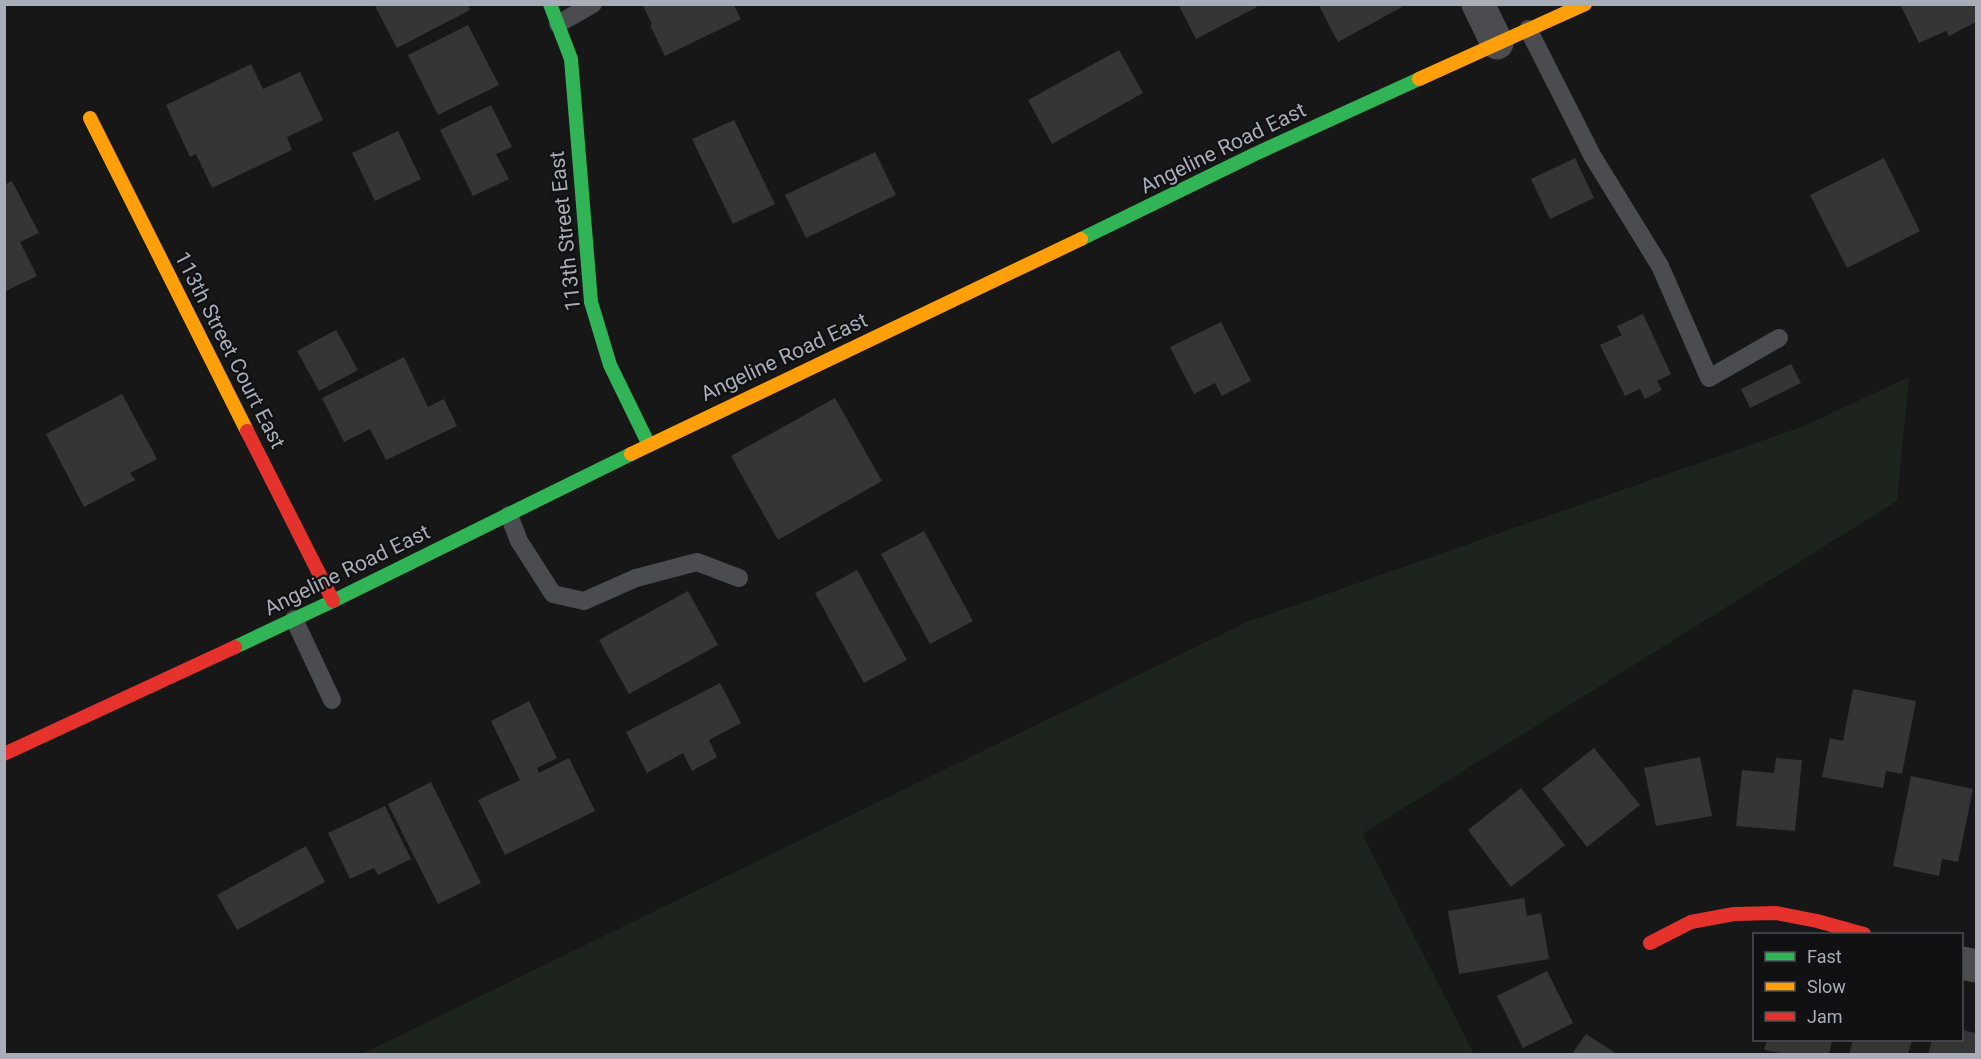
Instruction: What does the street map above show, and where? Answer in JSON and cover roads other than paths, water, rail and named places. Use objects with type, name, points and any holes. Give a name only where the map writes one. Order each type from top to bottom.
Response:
[{"type":"street","name":"113th Street East","points":[[550,4],[571,59],[591,302],[610,365],[649,445]]},
{"type":"street","points":[[1478,4],[1497,43]]},
{"type":"street","name":"Angeline Road East","points":[[4,754],[333,601],[649,445],[1255,154],[1585,4]]},
{"type":"street","name":"113th Street Court East","points":[[90,118],[333,601]]},
{"type":"street","points":[[1650,943],[1691,922],[1734,914],[1776,913],[1860,933]]},
{"type":"lane","points":[[558,24],[593,4]]},
{"type":"lane","points":[[1528,29],[1593,157],[1660,266],[1709,378],[1779,338]]},
{"type":"lane","points":[[509,515],[519,541],[553,594],[584,601],[636,578],[697,562],[739,578]]},
{"type":"lane","points":[[294,619],[332,700]]}]
